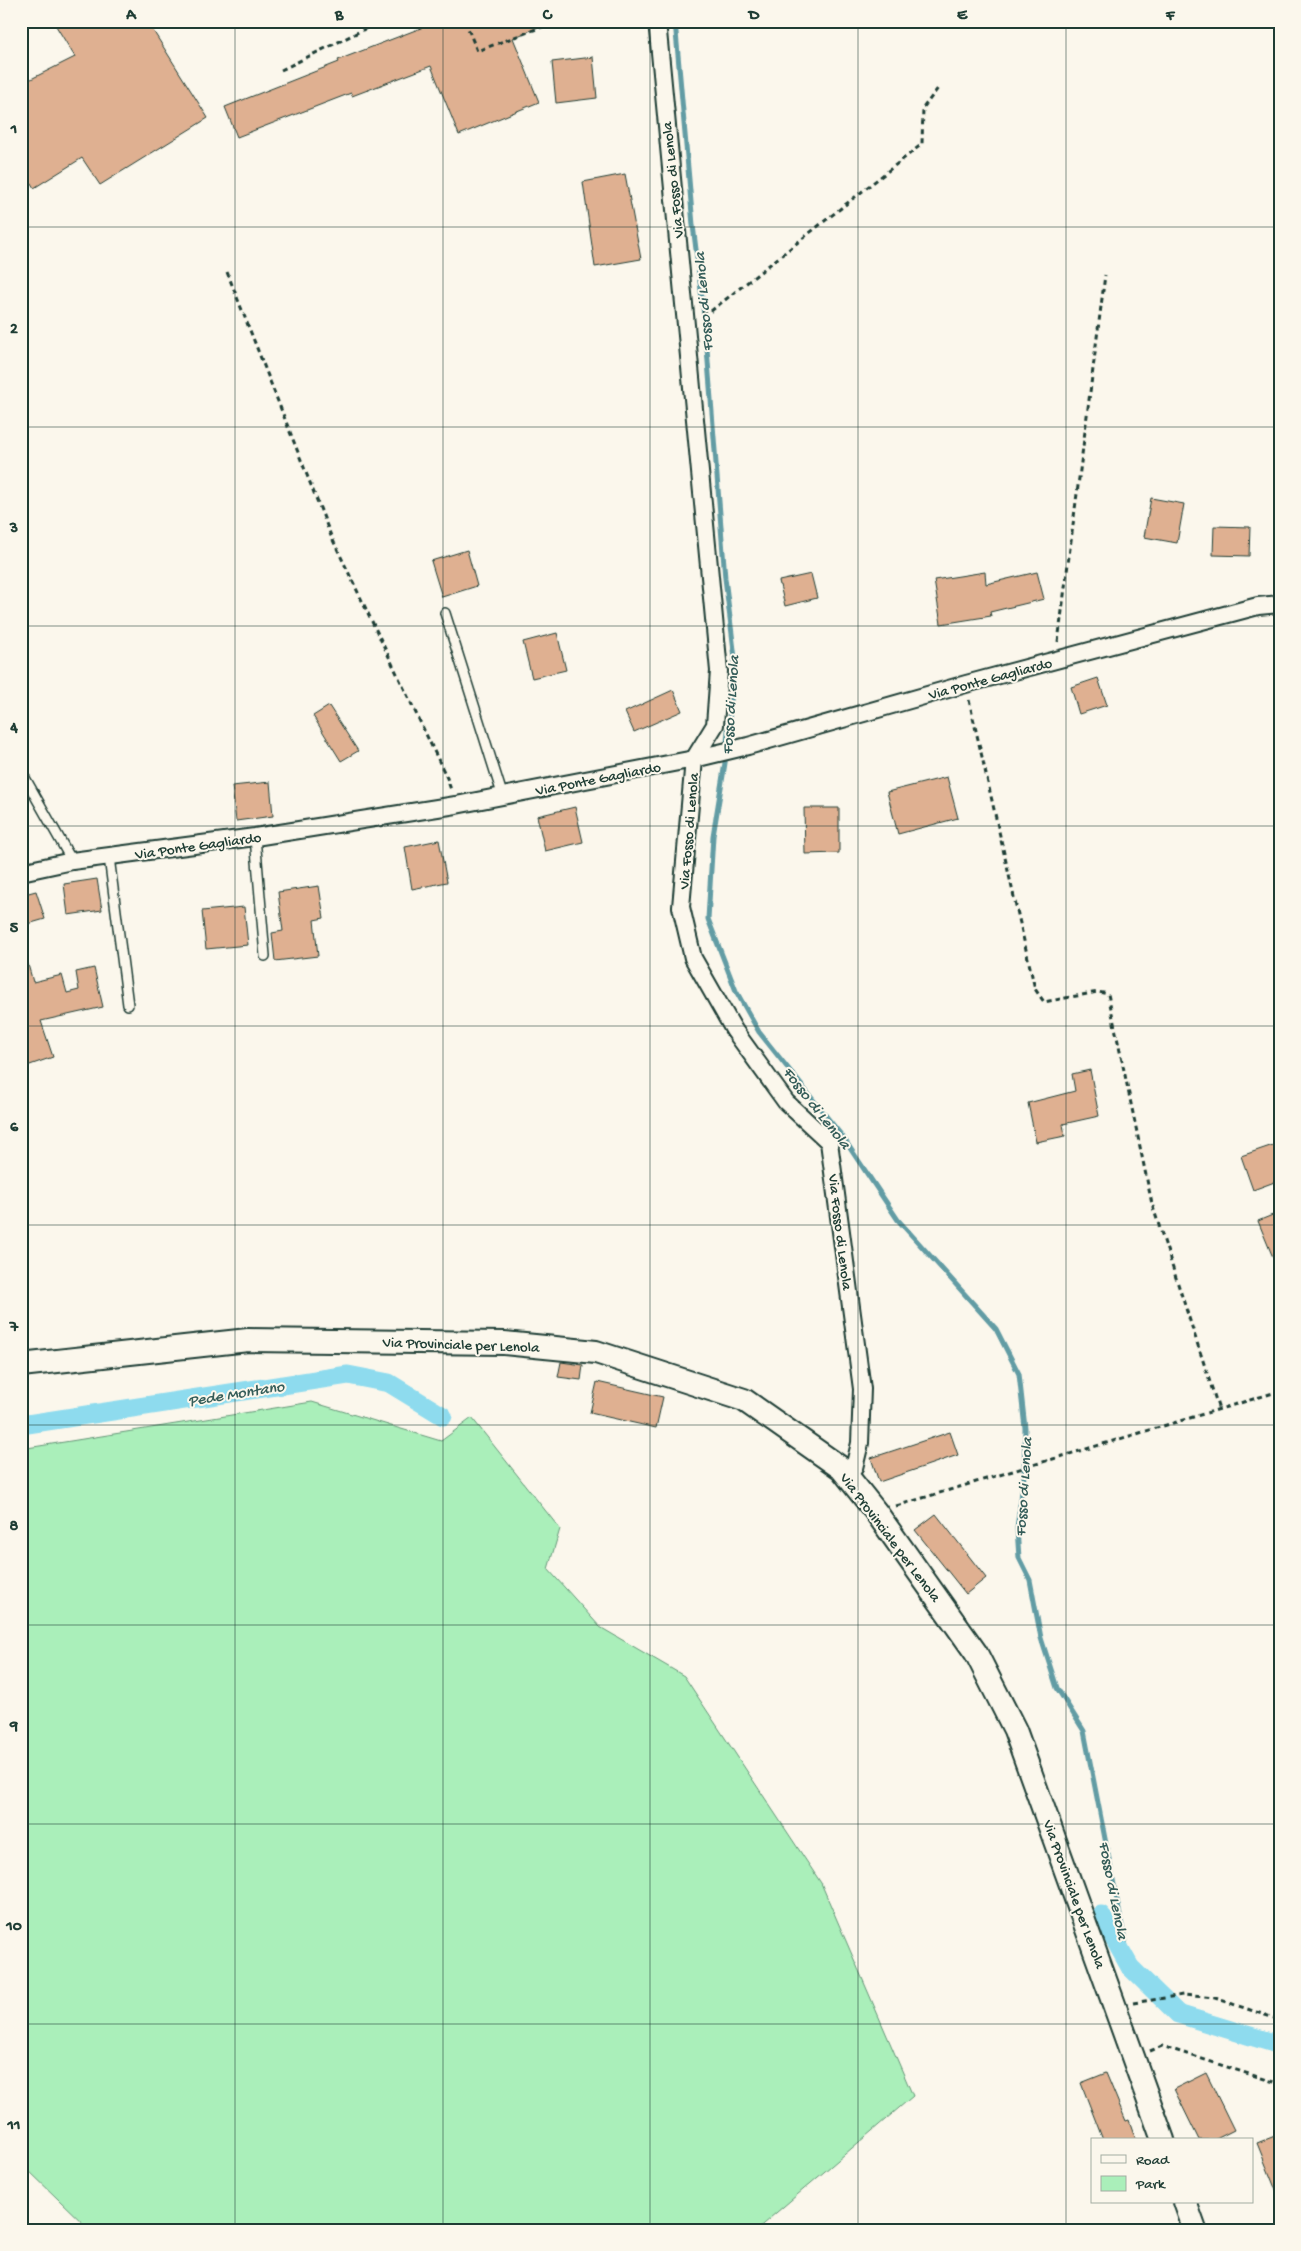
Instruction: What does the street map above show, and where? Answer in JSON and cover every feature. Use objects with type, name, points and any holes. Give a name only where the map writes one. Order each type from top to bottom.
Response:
[{"type":"main road","name":"Via Provinciale per Lenola","points":[[21,1365],[248,1340],[504,1342],[596,1352],[744,1400],[841,1468],[876,1512],[976,1653],[1015,1730],[1162,2138]]},
{"type":"main road","points":[[1187,2204],[1195,2230]]},
{"type":"street","name":"Via Fosso di Lenola","points":[[657,21],[719,671],[715,725],[694,759],[681,907],[693,958],[734,1030],[786,1102],[829,1142],[862,1389],[860,1443],[854,1468],[847,1476]]},
{"type":"street","name":"Via Ponte Gagliardo","points":[[21,872],[72,861],[255,838],[456,805],[694,759],[748,746],[966,684],[1258,606],[1280,604]]},
{"type":"lane","points":[[445,613],[503,797]]},
{"type":"lane","points":[[21,771],[72,861]]},
{"type":"lane","points":[[255,838],[265,956]]},
{"type":"lane","points":[[109,857],[128,1005]]},
{"type":"path","points":[[281,70],[381,21]]},
{"type":"path","points":[[464,21],[477,50],[558,21]]},
{"type":"path","points":[[698,314],[711,311],[922,144],[923,108],[939,86]]},
{"type":"path","points":[[227,272],[331,536],[447,778],[456,805]]},
{"type":"path","points":[[1056,660],[1105,275]]},
{"type":"path","points":[[966,684],[1035,989],[1044,1002],[1098,992],[1108,994],[1152,1204],[1220,1410]]},
{"type":"path","points":[[876,1512],[1280,1391]]},
{"type":"path","points":[[1138,2002],[1183,1995],[1215,1998],[1280,2020]]},
{"type":"path","points":[[1134,2058],[1162,2046],[1280,2084]]},
{"type":"green space","points":[[312,1402],[441,1441],[472,1418],[560,1529],[548,1569],[600,1627],[684,1676],[821,1883],[913,2096],[756,2230],[90,2230],[27,2169],[21,2170],[21,1449]]},
{"type":"building","points":[[53,21],[147,21],[208,118],[100,185],[82,158],[34,188],[21,167],[21,84],[75,57]]},
{"type":"building","points":[[439,21],[552,21],[513,38],[539,102],[459,135],[431,66],[352,96],[351,93],[237,137],[225,107]]},
{"type":"building","points":[[593,57],[597,98],[556,103],[552,62]]},
{"type":"building","points":[[625,174],[641,259],[595,267],[583,182]]},
{"type":"building","points":[[1151,498],[1184,504],[1177,543],[1144,537]]},
{"type":"building","points":[[1214,526],[1250,527],[1249,556],[1213,555]]},
{"type":"building","points":[[467,550],[477,586],[442,597],[431,561]]},
{"type":"building","points":[[985,572],[986,584],[1037,572],[1044,599],[990,612],[991,616],[941,624],[934,580]]},
{"type":"building","points":[[811,574],[817,598],[785,606],[779,581]]},
{"type":"building","points":[[557,633],[566,670],[532,678],[523,642]]},
{"type":"building","points":[[1098,678],[1107,705],[1079,714],[1071,687]]},
{"type":"building","points":[[673,690],[682,711],[634,732],[625,712]]},
{"type":"building","points":[[329,706],[358,751],[341,761],[313,716]]},
{"type":"building","points":[[947,777],[958,818],[898,834],[887,792]]},
{"type":"building","points":[[270,782],[273,816],[236,821],[232,786]]},
{"type":"building","points":[[575,807],[583,842],[545,851],[537,816]]},
{"type":"building","points":[[804,808],[839,808],[839,853],[805,854]]},
{"type":"building","points":[[439,840],[447,882],[412,889],[405,847]]},
{"type":"building","points":[[97,879],[102,910],[68,915],[64,884]]},
{"type":"building","points":[[319,886],[324,918],[314,920],[318,956],[275,961],[272,933],[283,931],[278,892]]},
{"type":"building","points":[[36,891],[45,919],[21,926],[21,895]]},
{"type":"building","points":[[244,907],[248,945],[206,949],[202,911]]},
{"type":"building","points":[[25,954],[33,982],[62,975],[67,993],[79,990],[76,972],[94,968],[103,1007],[41,1021],[53,1057],[21,1068],[21,955]]},
{"type":"building","points":[[1090,1070],[1099,1116],[1063,1124],[1065,1136],[1036,1142],[1028,1103],[1075,1091],[1072,1074]]},
{"type":"building","points":[[1276,1144],[1280,1154],[1280,1180],[1253,1190],[1241,1156]]},
{"type":"building","points":[[1280,1212],[1280,1272],[1279,1272],[1258,1221]]},
{"type":"building","points":[[561,1362],[583,1365],[581,1380],[558,1377]]},
{"type":"building","points":[[597,1382],[663,1397],[656,1428],[590,1413]]},
{"type":"building","points":[[950,1432],[958,1455],[879,1482],[871,1458]]},
{"type":"building","points":[[936,1514],[986,1578],[966,1594],[915,1530]]},
{"type":"building","points":[[1106,2073],[1126,2121],[1129,2120],[1135,2138],[1102,2138],[1081,2083]]},
{"type":"building","points":[[1206,2073],[1234,2130],[1218,2138],[1198,2138],[1174,2089]]},
{"type":"building","points":[[1280,2134],[1280,2198],[1279,2198],[1257,2143]]},
{"type":"waterway","name":"Fosso di Lenola","points":[[675,21],[693,225],[705,323],[725,578],[735,658],[725,763],[713,836],[708,919],[736,991],[759,1032],[842,1136],[898,1220],[996,1329],[1019,1374],[1025,1428],[1024,1476],[1017,1528],[1019,1558],[1030,1580],[1041,1638],[1057,1688],[1084,1731],[1130,1967]]},
{"type":"waterway","name":"Pede Montano","points":[[21,1425],[348,1375],[389,1383],[443,1416]]},
{"type":"waterway","name":"Fosso di Lenola","points":[[1101,1915],[1130,1967],[1178,2014],[1280,2045]]}]
